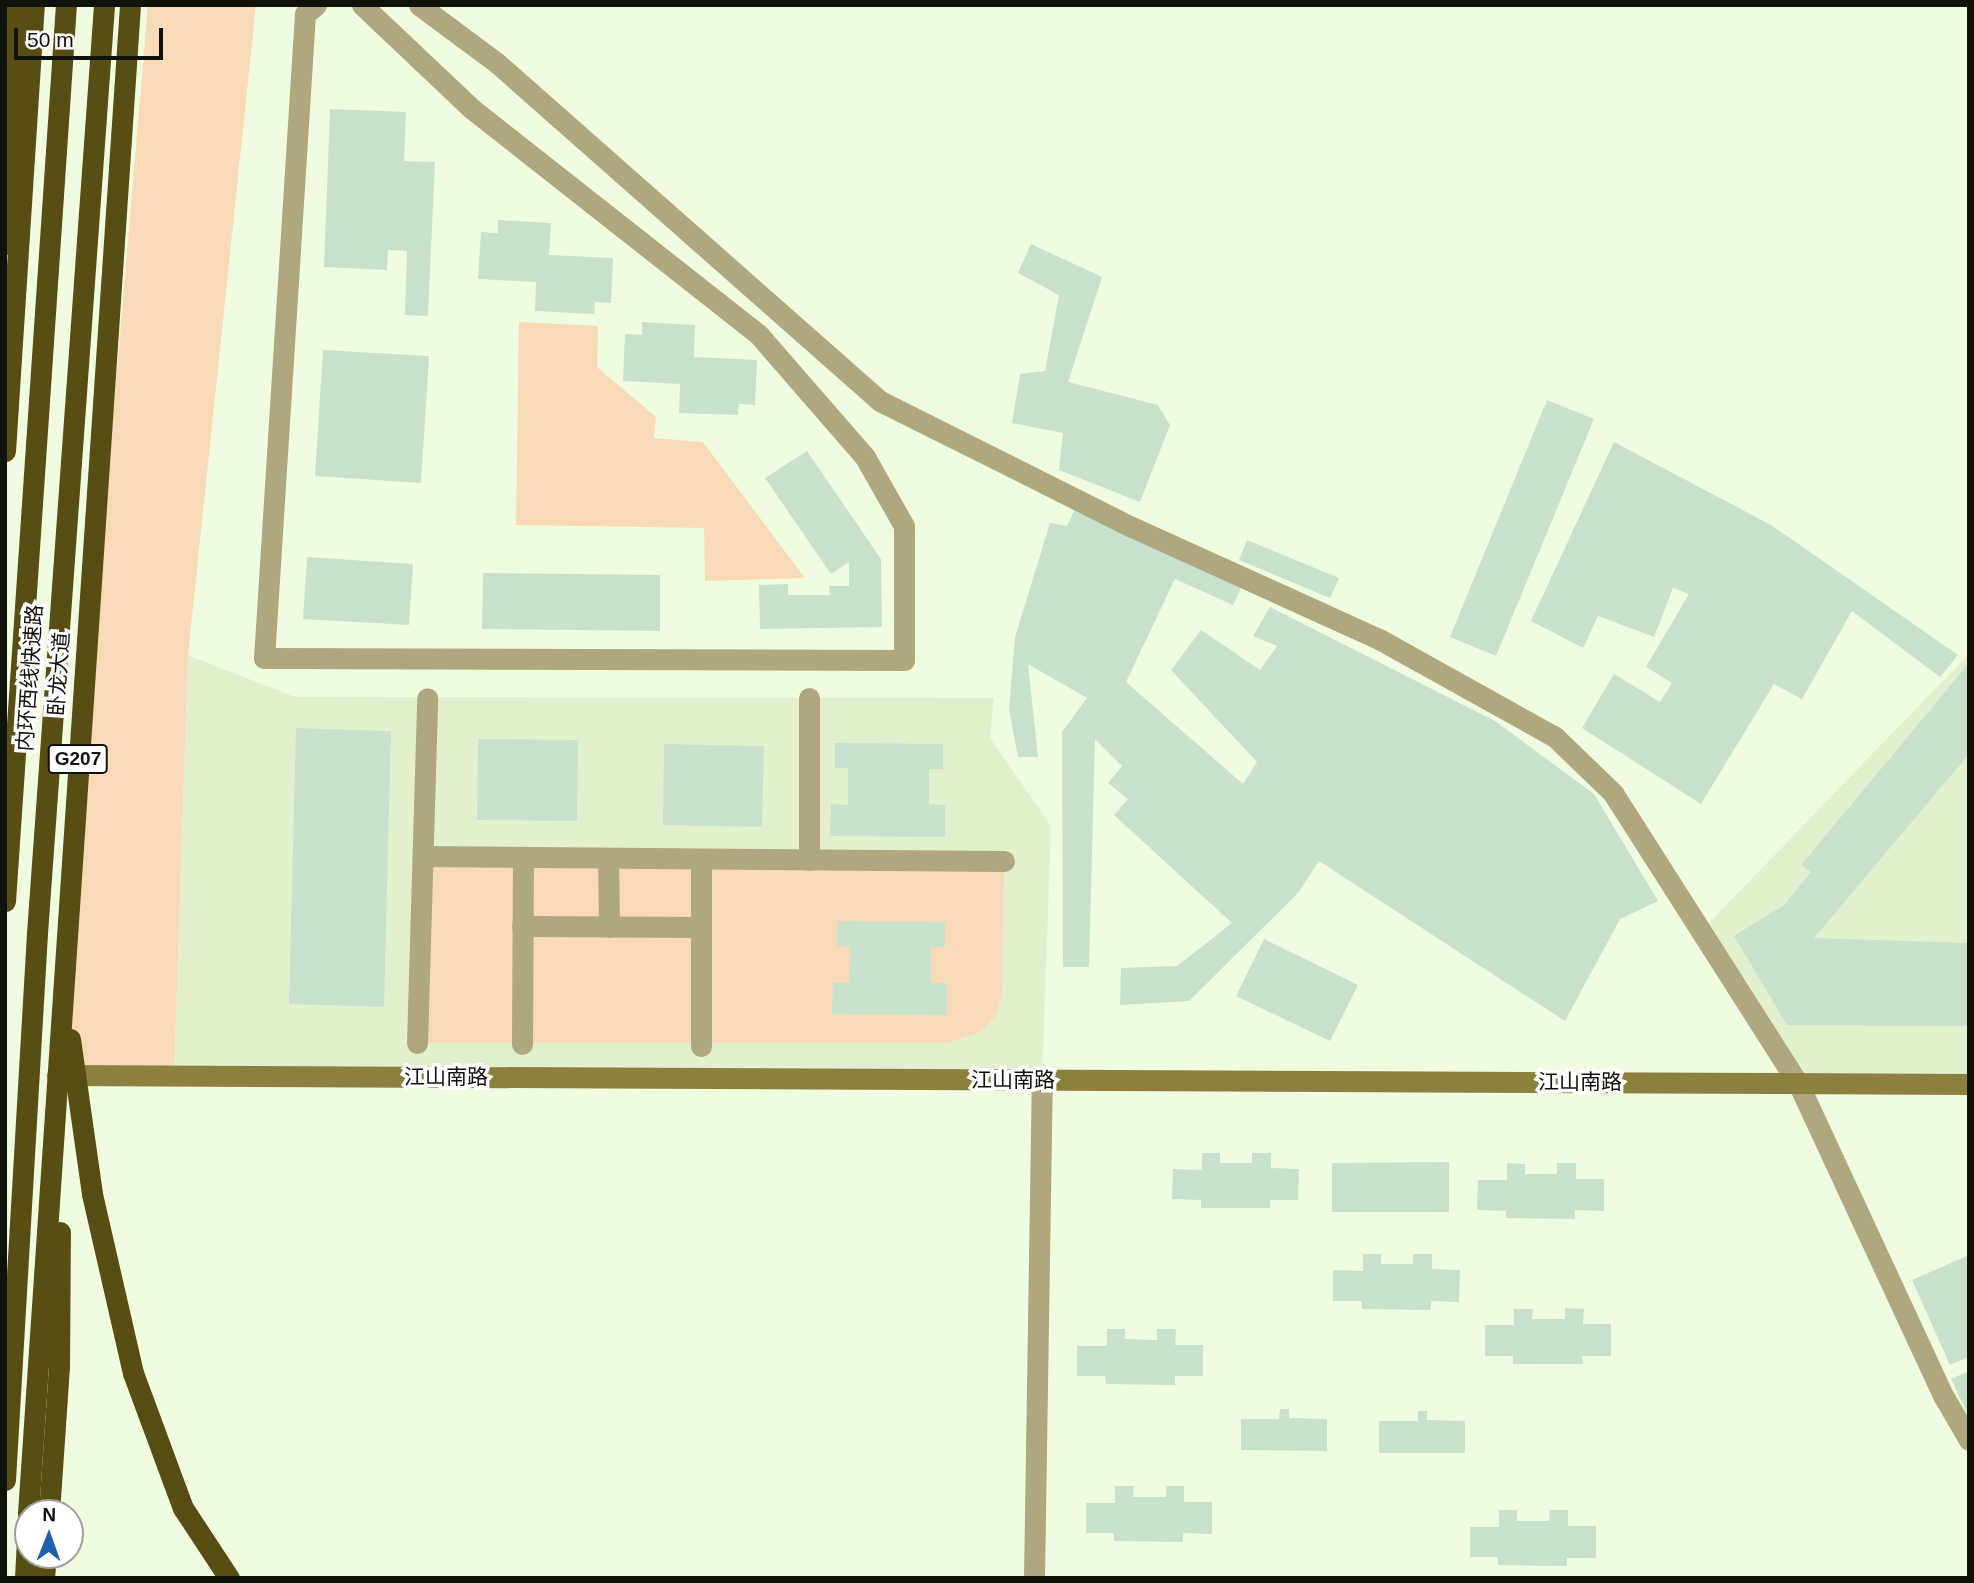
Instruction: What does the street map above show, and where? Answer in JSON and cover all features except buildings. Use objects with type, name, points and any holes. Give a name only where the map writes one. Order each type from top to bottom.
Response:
[{"type":"highway","points":[[5,159],[15,5]]},
{"type":"highway","points":[[5,449],[34,5]]},
{"type":"highway","name":"内环西线快速路","points":[[5,901],[66,5]]},
{"type":"highway","name":"内环西线快速路","points":[[5,1480],[70,446],[104,5]]},
{"type":"highway","name":"卧龙大道","points":[[29,1499],[130,5]]},
{"type":"highway","points":[[116,203],[142,5]]},
{"type":"highway","points":[[5,166],[8,405]]},
{"type":"highway","points":[[50,1499],[70,1039],[94,651],[76,566],[70,446]]},
{"type":"highway","points":[[70,1039],[92,1194],[133,1373],[183,1508],[229,1578]]},
{"type":"street","points":[[316,5],[305,14],[264,658],[904,660],[904,526],[865,457],[758,334],[471,108],[362,5]]},
{"type":"street","points":[[419,5],[497,63],[880,401],[1132,527],[1379,639],[1555,737],[1613,793],[1798,1083],[1944,1397],[1969,1440]]},
{"type":"street","points":[[417,1043],[427,698]]},
{"type":"street","points":[[809,698],[809,860]]},
{"type":"street","points":[[423,856],[523,859],[1004,861]]},
{"type":"street","points":[[522,1044],[523,859]]},
{"type":"street","points":[[608,859],[608,927]]},
{"type":"street","points":[[701,860],[701,1046]]},
{"type":"street","points":[[523,926],[701,927]]},
{"type":"street","name":"江山南路","points":[[57,1075],[1969,1084]]},
{"type":"street","points":[[1034,1578],[1042,1080]]},
{"type":"shaded area","points":[[148,5],[256,5],[188,655],[174,1078],[57,1075]]},
{"type":"shaded area","points":[[519,322],[598,326],[597,367],[656,417],[654,438],[703,442],[805,578],[705,581],[704,528],[516,525]]},
{"type":"shaded area","points":[[1969,654],[1969,1084],[1798,1083],[1701,931]]},
{"type":"shaded area","points":[[188,655],[295,697],[994,698],[990,738],[1051,826],[1042,1080],[174,1078]]},
{"type":"shaded area","points":[[423,856],[1004,861],[1002,993],[997,1014],[981,1032],[948,1043],[417,1043]]}]
